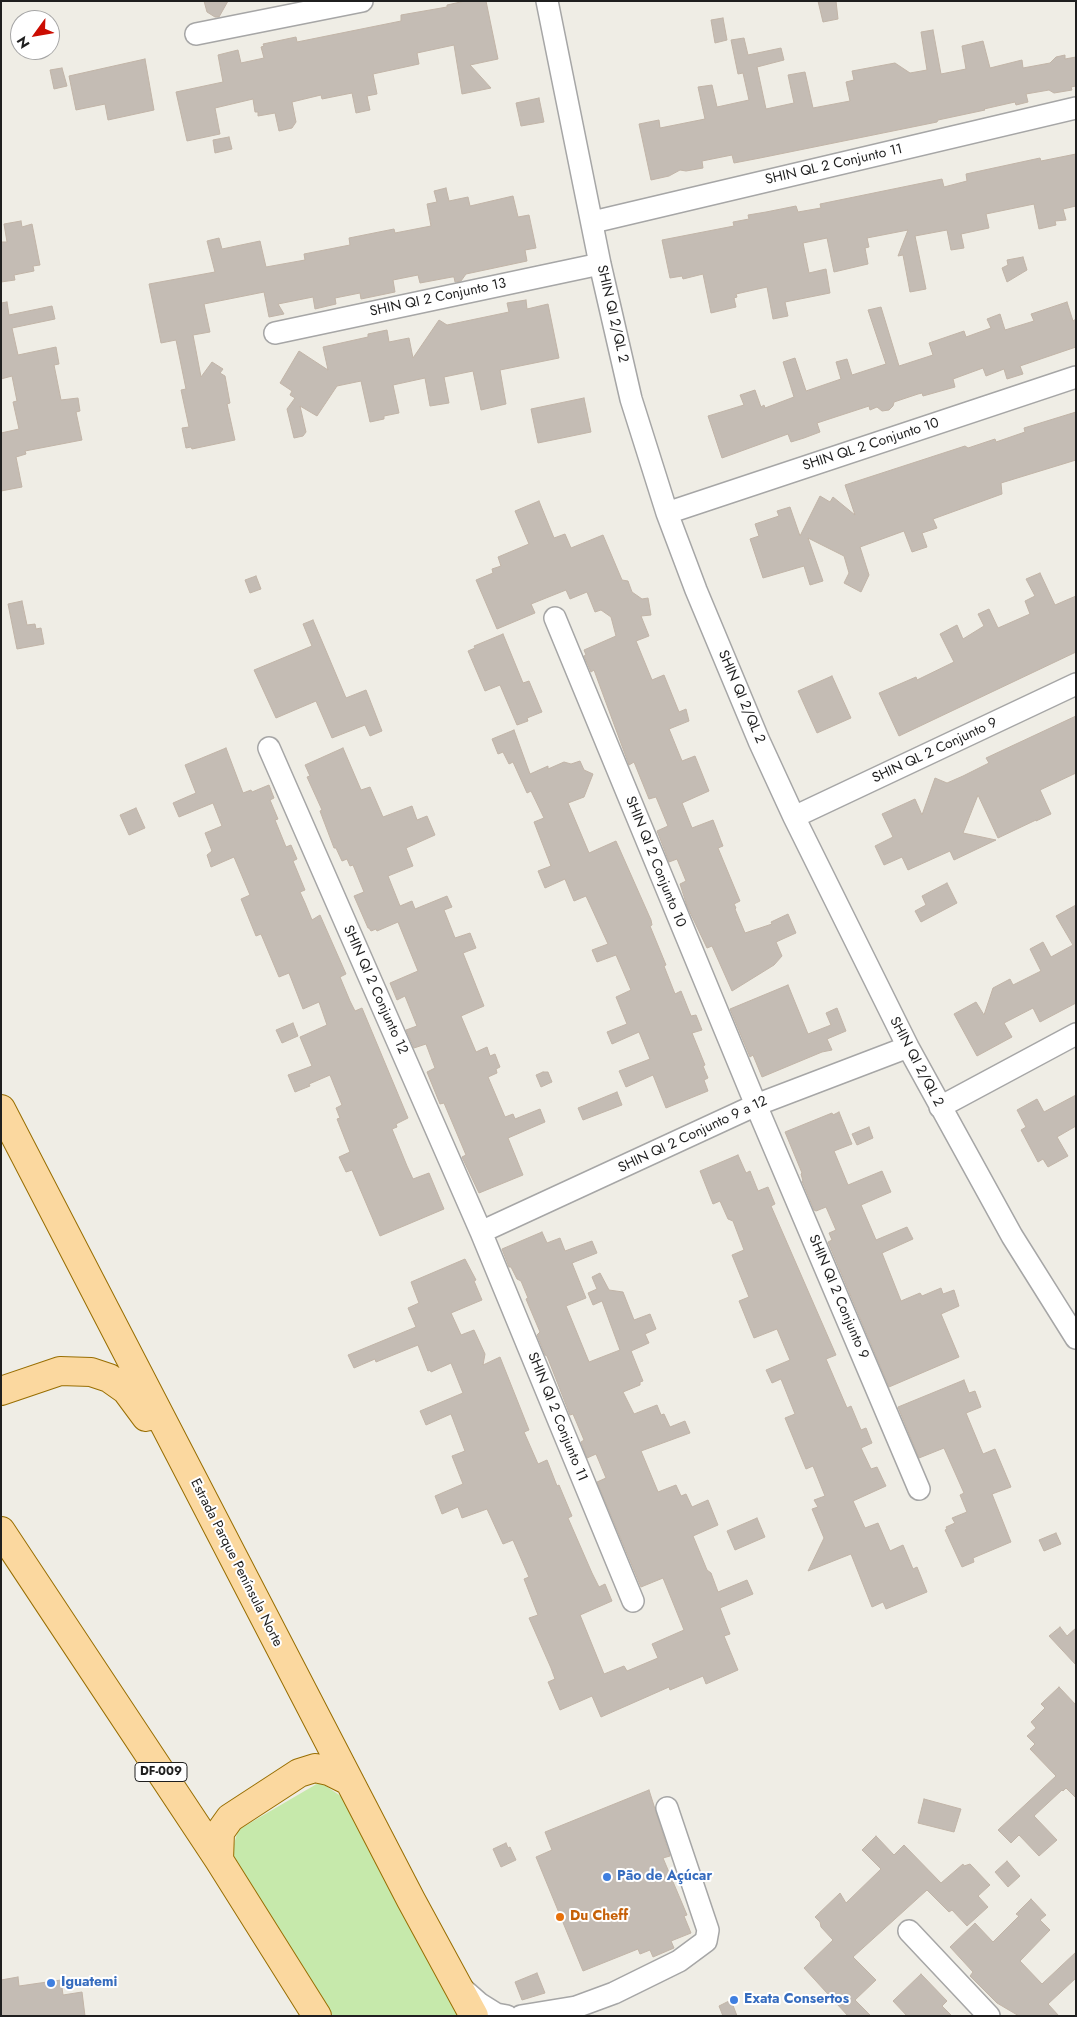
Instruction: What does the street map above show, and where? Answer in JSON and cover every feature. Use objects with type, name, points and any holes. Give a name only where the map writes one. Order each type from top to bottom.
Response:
[{"type":"main road","name":"Estrada Parque Península Norte","points":[[1,1109],[349,1781],[474,2016]]},
{"type":"main road","points":[[1,1391],[60,1371],[91,1372],[109,1378],[126,1390],[139,1406],[182,1480],[204,1502]]},
{"type":"main road","name":"DF-009","points":[[1,1531],[219,1860],[314,2013]]},
{"type":"main road","points":[[219,1860],[220,1832],[230,1818],[299,1773],[315,1768],[329,1770],[349,1781]]},
{"type":"street","points":[[196,34],[362,1]]},
{"type":"street","name":"SHIN QI 2/QL 2","points":[[547,1],[600,264],[631,399],[667,513],[731,676],[794,817],[908,1047],[1012,1236],[1076,1338]]},
{"type":"street","name":"SHIN QL 2 Conjunto 11","points":[[592,222],[1076,108]]},
{"type":"street","name":"SHIN QI 2 Conjunto 13","points":[[275,333],[600,264]]},
{"type":"street","name":"SHIN QL 2 Conjunto 10","points":[[667,513],[1076,377]]},
{"type":"street","name":"SHIN QI 2 Conjunto 10","points":[[555,618],[756,1105]]},
{"type":"street","name":"SHIN QL 2 Conjunto 9","points":[[794,817],[1076,684]]},
{"type":"street","name":"SHIN QI 2 Conjunto 12","points":[[268,748],[482,1232]]},
{"type":"street","points":[[940,1107],[1076,1034]]},
{"type":"street","name":"SHIN QI 2 Conjunto 9 a 12","points":[[482,1232],[756,1105],[908,1047]]},
{"type":"street","name":"SHIN QI 2 Conjunto 9","points":[[756,1105],[919,1489]]},
{"type":"street","name":"SHIN QI 2 Conjunto 11","points":[[482,1232],[633,1601]]},
{"type":"street","points":[[521,2016],[561,2012],[614,1993],[679,1961],[706,1942],[708,1930],[667,1808]]},
{"type":"street","points":[[909,1931],[989,2016]]},
{"type":"street","points":[[456,1983],[480,2004],[496,2014],[507,2016]]},
{"type":"green space","points":[[320,1782],[342,1797],[460,2016],[333,2016],[231,1855],[238,1830]]},
{"type":"building","points":[[204,1],[228,1],[219,17],[215,17],[207,12]]},
{"type":"building","points":[[465,1],[486,1],[498,59],[470,65],[491,88],[462,94],[454,45],[417,53],[419,64],[373,74],[377,94],[367,96],[370,110],[356,113],[352,93],[322,99],[321,95],[292,102],[296,122],[292,128],[279,131],[275,113],[258,116],[258,112],[255,112],[253,99],[215,108],[220,134],[187,141],[176,92],[223,82],[218,55],[238,50],[241,63],[264,58],[261,47],[264,46],[263,44],[296,37],[297,42],[401,21],[401,15],[447,7],[447,5]]},
{"type":"building","points":[[818,1],[836,1],[838,19],[823,22]]},
{"type":"building","points":[[723,18],[727,40],[715,43],[711,20]]},
{"type":"building","points":[[933,30],[941,74],[966,69],[962,46],[983,41],[990,68],[1022,60],[1023,68],[1050,63],[1056,57],[1065,55],[1065,59],[1076,57],[1076,86],[1071,87],[1072,90],[1054,93],[1049,90],[1026,94],[1028,102],[1016,105],[1015,102],[938,120],[937,122],[760,158],[734,163],[732,155],[702,161],[703,168],[686,171],[680,170],[669,176],[651,180],[639,124],[659,120],[660,128],[705,119],[698,87],[712,85],[717,107],[749,100],[743,73],[738,74],[731,40],[744,38],[748,55],[781,48],[784,60],[757,67],[766,109],[794,103],[788,75],[805,72],[813,108],[850,101],[846,82],[854,80],[852,71],[895,63],[910,73],[927,70],[921,32]]},
{"type":"building","points":[[145,59],[154,110],[108,120],[105,104],[76,110],[69,76]]},
{"type":"building","points":[[62,68],[67,86],[54,89],[50,70]]},
{"type":"building","points":[[539,98],[544,122],[521,126],[516,103]]},
{"type":"building","points":[[229,137],[232,149],[215,153],[213,140]]},
{"type":"building","points":[[1076,154],[1076,206],[1063,209],[1066,220],[1055,221],[1056,225],[1039,229],[1034,204],[986,214],[989,228],[961,234],[964,248],[951,250],[947,230],[915,236],[926,289],[910,292],[903,255],[898,256],[908,230],[867,238],[869,247],[865,248],[868,264],[834,272],[827,238],[803,243],[809,273],[826,269],[830,293],[785,302],[788,316],[773,319],[767,287],[736,294],[737,297],[734,298],[736,307],[711,313],[703,274],[683,279],[682,276],[670,278],[662,240],[734,226],[733,222],[749,219],[748,215],[796,206],[798,212],[821,208],[820,204],[942,179],[944,187],[967,181],[966,174],[1040,158],[1041,161]]},
{"type":"building","points":[[446,188],[449,201],[468,197],[470,206],[513,196],[518,217],[529,215],[536,248],[525,250],[527,261],[466,274],[461,281],[455,282],[454,277],[452,277],[420,283],[418,275],[393,280],[395,292],[361,299],[360,293],[335,298],[336,304],[315,309],[313,297],[278,304],[284,314],[269,317],[264,292],[204,304],[210,332],[193,335],[201,377],[212,362],[223,369],[220,373],[225,376],[230,403],[227,404],[235,440],[192,449],[191,447],[186,448],[182,428],[189,427],[181,390],[186,389],[176,340],[161,343],[149,284],[215,272],[207,241],[219,238],[222,249],[260,241],[266,267],[305,260],[304,254],[350,245],[349,238],[394,229],[395,233],[431,226],[427,204],[437,202],[434,191]]},
{"type":"building","points":[[21,221],[22,227],[32,224],[40,265],[33,266],[34,271],[14,275],[15,280],[1,282],[1,242],[7,242],[4,224]]},
{"type":"building","points":[[1023,257],[1027,270],[1007,282],[1002,268],[1008,265],[1007,260]]},
{"type":"building","points":[[526,300],[527,309],[548,304],[559,358],[500,370],[506,404],[481,410],[473,371],[444,377],[449,403],[430,406],[425,378],[393,385],[399,413],[384,416],[384,419],[370,422],[361,381],[337,386],[317,416],[300,406],[306,432],[303,436],[294,438],[287,409],[295,398],[290,395],[292,391],[280,383],[299,351],[328,370],[323,347],[368,337],[368,334],[387,330],[389,342],[409,338],[413,358],[439,320],[447,325],[509,312],[507,303]]},
{"type":"building","points":[[7,302],[9,315],[52,306],[55,319],[12,328],[18,355],[56,347],[59,364],[54,365],[61,400],[78,398],[80,411],[76,412],[82,440],[25,451],[26,454],[16,457],[22,487],[1,491],[1,433],[19,429],[13,402],[17,401],[12,376],[1,379],[1,303]]},
{"type":"building","points":[[1067,302],[1073,321],[1076,319],[1076,347],[1020,366],[1023,374],[1007,379],[1004,369],[986,376],[983,368],[953,379],[955,387],[923,396],[922,393],[894,402],[889,410],[882,411],[877,407],[870,410],[869,406],[817,423],[820,432],[804,438],[791,442],[788,434],[722,458],[708,416],[744,405],[740,395],[755,390],[761,407],[764,405],[765,408],[794,397],[783,362],[795,358],[806,391],[841,379],[836,362],[847,359],[852,375],[886,364],[868,310],[881,307],[899,366],[933,355],[929,343],[964,331],[966,337],[991,328],[987,319],[1000,314],[1005,330],[1034,321],[1031,314]]},
{"type":"building","points":[[584,398],[591,432],[538,443],[531,409]]},
{"type":"building","points":[[1076,412],[1076,460],[1001,483],[1002,494],[933,519],[937,528],[922,533],[927,547],[912,552],[904,531],[860,547],[869,575],[861,592],[844,583],[849,573],[844,556],[808,538],[823,581],[810,585],[804,566],[763,578],[750,539],[759,536],[755,524],[779,516],[777,511],[790,507],[800,536],[820,496],[830,502],[833,497],[855,515],[845,485],[965,446],[968,448],[995,439],[996,442],[1025,432],[1024,428]]},
{"type":"building","points":[[539,501],[554,538],[565,534],[571,548],[603,535],[622,580],[628,581],[632,592],[642,599],[648,598],[651,615],[641,616],[649,636],[636,641],[652,680],[664,675],[679,712],[686,709],[689,721],[669,729],[682,761],[695,756],[709,791],[682,803],[692,828],[713,820],[723,846],[718,848],[740,901],[734,904],[745,933],[772,924],[771,922],[788,914],[796,933],[776,942],[782,956],[774,965],[732,991],[712,946],[707,948],[687,906],[680,884],[686,881],[677,859],[669,862],[657,831],[668,826],[656,797],[649,799],[634,762],[629,765],[594,670],[591,672],[584,656],[586,655],[584,650],[616,636],[611,617],[601,610],[595,612],[587,592],[570,599],[566,590],[531,604],[535,613],[497,629],[476,580],[493,573],[492,569],[501,566],[498,557],[529,544],[515,511]]},
{"type":"building","points":[[1040,573],[1055,605],[1076,596],[1076,652],[899,736],[879,693],[916,677],[917,680],[954,662],[940,634],[957,625],[963,639],[984,626],[978,614],[989,609],[998,628],[1030,614],[1025,601],[1035,596],[1026,579]]},
{"type":"building","points":[[256,576],[261,589],[250,593],[245,580]]},
{"type":"building","points":[[22,601],[27,625],[35,624],[36,629],[41,628],[44,644],[17,649],[8,604]]},
{"type":"building","points":[[313,620],[346,698],[366,690],[382,731],[370,736],[365,725],[332,738],[316,701],[276,718],[254,670],[312,646],[303,624]]},
{"type":"building","points":[[503,634],[523,683],[529,681],[542,712],[527,718],[528,721],[517,725],[500,685],[485,691],[468,651],[475,648],[474,646]]},
{"type":"building","points":[[832,676],[851,718],[817,733],[798,691]]},
{"type":"building","points":[[1076,716],[1076,773],[1040,790],[1051,814],[998,838],[978,795],[963,833],[996,840],[954,860],[950,851],[908,870],[902,857],[884,865],[875,846],[893,837],[882,814],[915,799],[922,815],[935,778],[947,783],[963,776],[989,763],[986,758]]},
{"type":"building","points":[[514,730],[530,774],[548,766],[548,769],[564,762],[571,764],[580,761],[584,770],[593,774],[584,797],[568,803],[589,853],[616,841],[651,920],[652,925],[650,926],[666,965],[664,966],[675,994],[681,991],[691,1016],[696,1015],[702,1030],[692,1033],[705,1065],[703,1066],[708,1078],[704,1080],[708,1091],[666,1108],[653,1075],[626,1087],[619,1071],[650,1059],[639,1032],[612,1044],[607,1032],[627,1024],[616,997],[631,990],[616,955],[597,962],[592,950],[608,944],[586,896],[574,901],[565,879],[545,888],[538,871],[551,866],[534,822],[544,818],[531,791],[527,793],[513,762],[509,764],[503,752],[498,754],[492,739]]},
{"type":"building","points":[[226,748],[243,793],[251,790],[252,792],[269,785],[274,798],[270,800],[278,819],[275,820],[286,847],[291,845],[297,859],[293,861],[305,890],[300,892],[312,920],[320,915],[346,974],[340,977],[350,1001],[355,1011],[362,1008],[408,1118],[396,1124],[397,1127],[392,1129],[407,1166],[413,1179],[429,1173],[444,1209],[380,1236],[352,1170],[346,1172],[339,1157],[350,1152],[337,1119],[340,1118],[336,1108],[342,1105],[330,1075],[295,1092],[288,1075],[312,1066],[300,1037],[327,1025],[319,1002],[303,1009],[289,973],[279,977],[261,934],[256,936],[241,899],[250,895],[234,857],[211,867],[207,855],[212,851],[205,833],[222,826],[213,803],[179,817],[173,803],[196,793],[185,765]]},
{"type":"building","points":[[343,748],[361,790],[370,787],[383,817],[412,806],[417,820],[427,816],[435,835],[406,848],[413,866],[388,876],[400,906],[412,901],[415,909],[447,896],[452,907],[444,910],[455,938],[470,933],[476,948],[463,953],[484,1006],[461,1016],[476,1052],[487,1047],[490,1056],[495,1054],[500,1067],[496,1069],[497,1073],[488,1077],[505,1117],[513,1114],[515,1119],[540,1109],[545,1122],[508,1138],[523,1175],[479,1193],[462,1157],[466,1155],[444,1103],[440,1104],[427,1072],[435,1068],[426,1044],[414,1048],[406,1030],[417,1026],[405,996],[397,1000],[390,983],[418,971],[398,922],[377,931],[376,929],[371,931],[368,928],[354,896],[364,892],[353,865],[350,866],[347,859],[342,861],[336,848],[334,848],[320,811],[322,810],[307,777],[310,776],[305,765]]},
{"type":"building","points":[[136,808],[145,828],[129,835],[120,815]]},
{"type":"building","points":[[947,883],[957,903],[921,922],[915,911],[926,905],[922,896]]},
{"type":"building","points":[[1076,905],[1076,1003],[1040,1022],[1033,1008],[1004,1023],[1012,1037],[977,1056],[954,1014],[976,1002],[984,1015],[993,988],[1010,979],[1013,985],[1041,971],[1030,949],[1043,942],[1051,957],[1073,945],[1056,916]]},
{"type":"building","points":[[788,985],[808,1034],[831,1025],[826,1013],[837,1008],[846,1031],[827,1039],[832,1050],[822,1052],[762,1077],[753,1055],[750,1057],[730,1009]]},
{"type":"building","points":[[293,1023],[298,1036],[282,1043],[276,1030]]},
{"type":"building","points":[[548,1072],[552,1082],[541,1087],[536,1075]]},
{"type":"building","points":[[617,1092],[622,1105],[583,1120],[578,1108]]},
{"type":"building","points":[[1076,1095],[1076,1126],[1057,1137],[1068,1156],[1048,1167],[1043,1159],[1038,1162],[1021,1130],[1026,1127],[1017,1110],[1037,1099],[1044,1112]]},
{"type":"building","points":[[839,1112],[852,1144],[834,1151],[848,1185],[882,1171],[891,1192],[861,1205],[876,1240],[907,1227],[913,1239],[882,1253],[901,1301],[920,1293],[922,1296],[941,1288],[943,1294],[954,1290],[959,1306],[941,1314],[959,1357],[889,1387],[828,1242],[832,1240],[829,1233],[836,1230],[826,1207],[814,1210],[802,1181],[802,1173],[785,1132]]},
{"type":"building","points":[[869,1127],[873,1138],[857,1145],[852,1134]]},
{"type":"building","points":[[738,1155],[746,1173],[750,1171],[758,1191],[768,1187],[775,1204],[771,1206],[836,1355],[826,1359],[847,1408],[851,1406],[861,1430],[866,1428],[872,1443],[861,1448],[871,1469],[877,1467],[886,1486],[853,1501],[865,1528],[878,1523],[890,1551],[903,1545],[913,1569],[917,1567],[927,1592],[886,1609],[883,1602],[872,1607],[851,1554],[808,1571],[824,1538],[812,1509],[818,1507],[814,1500],[825,1496],[813,1466],[806,1469],[785,1418],[795,1414],[781,1379],[772,1383],[766,1370],[790,1360],[777,1329],[754,1338],[739,1301],[749,1297],[732,1255],[744,1250],[733,1221],[728,1219],[720,1201],[713,1204],[700,1171]]},
{"type":"building","points":[[542,1232],[547,1243],[560,1238],[565,1251],[592,1241],[597,1253],[572,1263],[586,1298],[566,1306],[589,1362],[620,1350],[602,1301],[593,1305],[588,1293],[597,1289],[592,1277],[600,1273],[609,1290],[623,1292],[634,1320],[650,1314],[656,1329],[645,1334],[649,1343],[631,1351],[643,1381],[640,1382],[640,1385],[623,1392],[634,1414],[657,1405],[661,1415],[664,1414],[670,1427],[685,1421],[690,1433],[641,1451],[658,1492],[676,1485],[681,1496],[686,1494],[692,1507],[708,1500],[718,1525],[693,1536],[718,1592],[747,1580],[753,1594],[720,1608],[730,1634],[724,1636],[738,1670],[706,1684],[703,1676],[670,1690],[669,1687],[601,1717],[592,1696],[560,1710],[548,1682],[555,1679],[529,1618],[538,1615],[524,1579],[529,1577],[513,1540],[503,1544],[487,1509],[462,1518],[458,1507],[442,1514],[435,1496],[463,1484],[452,1456],[465,1451],[451,1414],[426,1425],[420,1411],[463,1393],[451,1363],[431,1372],[430,1370],[428,1371],[418,1345],[376,1362],[375,1359],[354,1368],[348,1355],[416,1327],[408,1308],[419,1303],[411,1282],[465,1259],[476,1280],[474,1281],[482,1300],[451,1313],[461,1335],[474,1330],[485,1354],[483,1365],[500,1357],[529,1430],[524,1432],[538,1464],[547,1460],[572,1516],[568,1518],[592,1573],[599,1587],[605,1584],[612,1601],[580,1615],[604,1674],[624,1666],[627,1671],[658,1658],[652,1644],[684,1630],[663,1578],[641,1587],[597,1482],[606,1478],[596,1454],[587,1458],[581,1442],[584,1440],[573,1414],[570,1415],[537,1335],[540,1332],[526,1299],[528,1298],[521,1281],[517,1279],[511,1267],[509,1267],[502,1249]]},
{"type":"building","points":[[964,1380],[969,1393],[975,1391],[981,1407],[966,1413],[983,1454],[995,1449],[1011,1487],[992,1494],[1011,1542],[973,1558],[974,1562],[962,1567],[945,1530],[947,1529],[946,1527],[955,1523],[952,1518],[967,1512],[960,1495],[964,1493],[944,1448],[919,1458],[898,1407]]},
{"type":"building","points":[[757,1518],[765,1537],[735,1550],[727,1531]]},
{"type":"building","points":[[1056,1533],[1061,1544],[1044,1551],[1039,1540]]},
{"type":"building","points":[[1060,1627],[1067,1636],[1076,1628],[1076,1665],[1049,1636]]},
{"type":"building","points":[[1059,1687],[1076,1705],[1076,1798],[1066,1788],[1034,1816],[1057,1840],[1039,1856],[1019,1835],[1011,1843],[998,1830],[1056,1776],[1030,1749],[1035,1744],[1027,1736],[1036,1728],[1031,1722],[1045,1708],[1041,1704]]},
{"type":"building","name":"Pão de Açúcar","points":[[649,1790],[670,1856],[663,1858],[687,1915],[684,1916],[691,1933],[671,1941],[674,1948],[653,1957],[650,1950],[640,1954],[638,1949],[583,1971],[536,1857],[552,1850],[545,1832]]},
{"type":"building","points":[[924,1799],[961,1809],[954,1832],[918,1823]]},
{"type":"building","points":[[876,1836],[894,1855],[904,1845],[941,1883],[963,1864],[964,1866],[970,1864],[990,1885],[978,1896],[988,1907],[967,1926],[952,1910],[949,1912],[927,1890],[853,1957],[876,1980],[855,2000],[871,2016],[848,2016],[804,1968],[833,1940],[815,1917],[840,1893],[846,1903],[881,1869],[862,1850]]},
{"type":"building","points":[[506,1843],[516,1860],[501,1867],[493,1849]]},
{"type":"building","points":[[1007,1861],[1020,1876],[1008,1887],[995,1872]]},
{"type":"building","points":[[1031,1899],[1046,1915],[1040,1920],[1050,1930],[1020,1961],[1042,1984],[1076,1952],[1076,1978],[1048,2004],[1059,2016],[1019,2016],[997,2003],[970,1976],[973,1972],[950,1947],[975,1923],[993,1942],[1019,1916],[1016,1914]]},
{"type":"building","points":[[537,1973],[545,1993],[522,2000],[515,1982]]},
{"type":"building","points":[[921,1974],[947,2001],[942,2006],[952,2016],[907,2016],[893,2001]]},
{"type":"building","name":"Iguatemi","points":[[18,1977],[19,1986],[61,1980],[63,1995],[82,1992],[85,2016],[1,2016],[1,1980]]},
{"type":"building","points":[[731,2000],[737,2016],[723,2016],[719,2006]]},
{"type":"place","name":"Pão de Açúcar","points":[[607,1877]]},
{"type":"place","name":"Du Cheff","points":[[560,1917]]},
{"type":"place","name":"Iguatemi","points":[[51,1983]]},
{"type":"place","name":"Exata Consertos","points":[[734,2000]]}]
